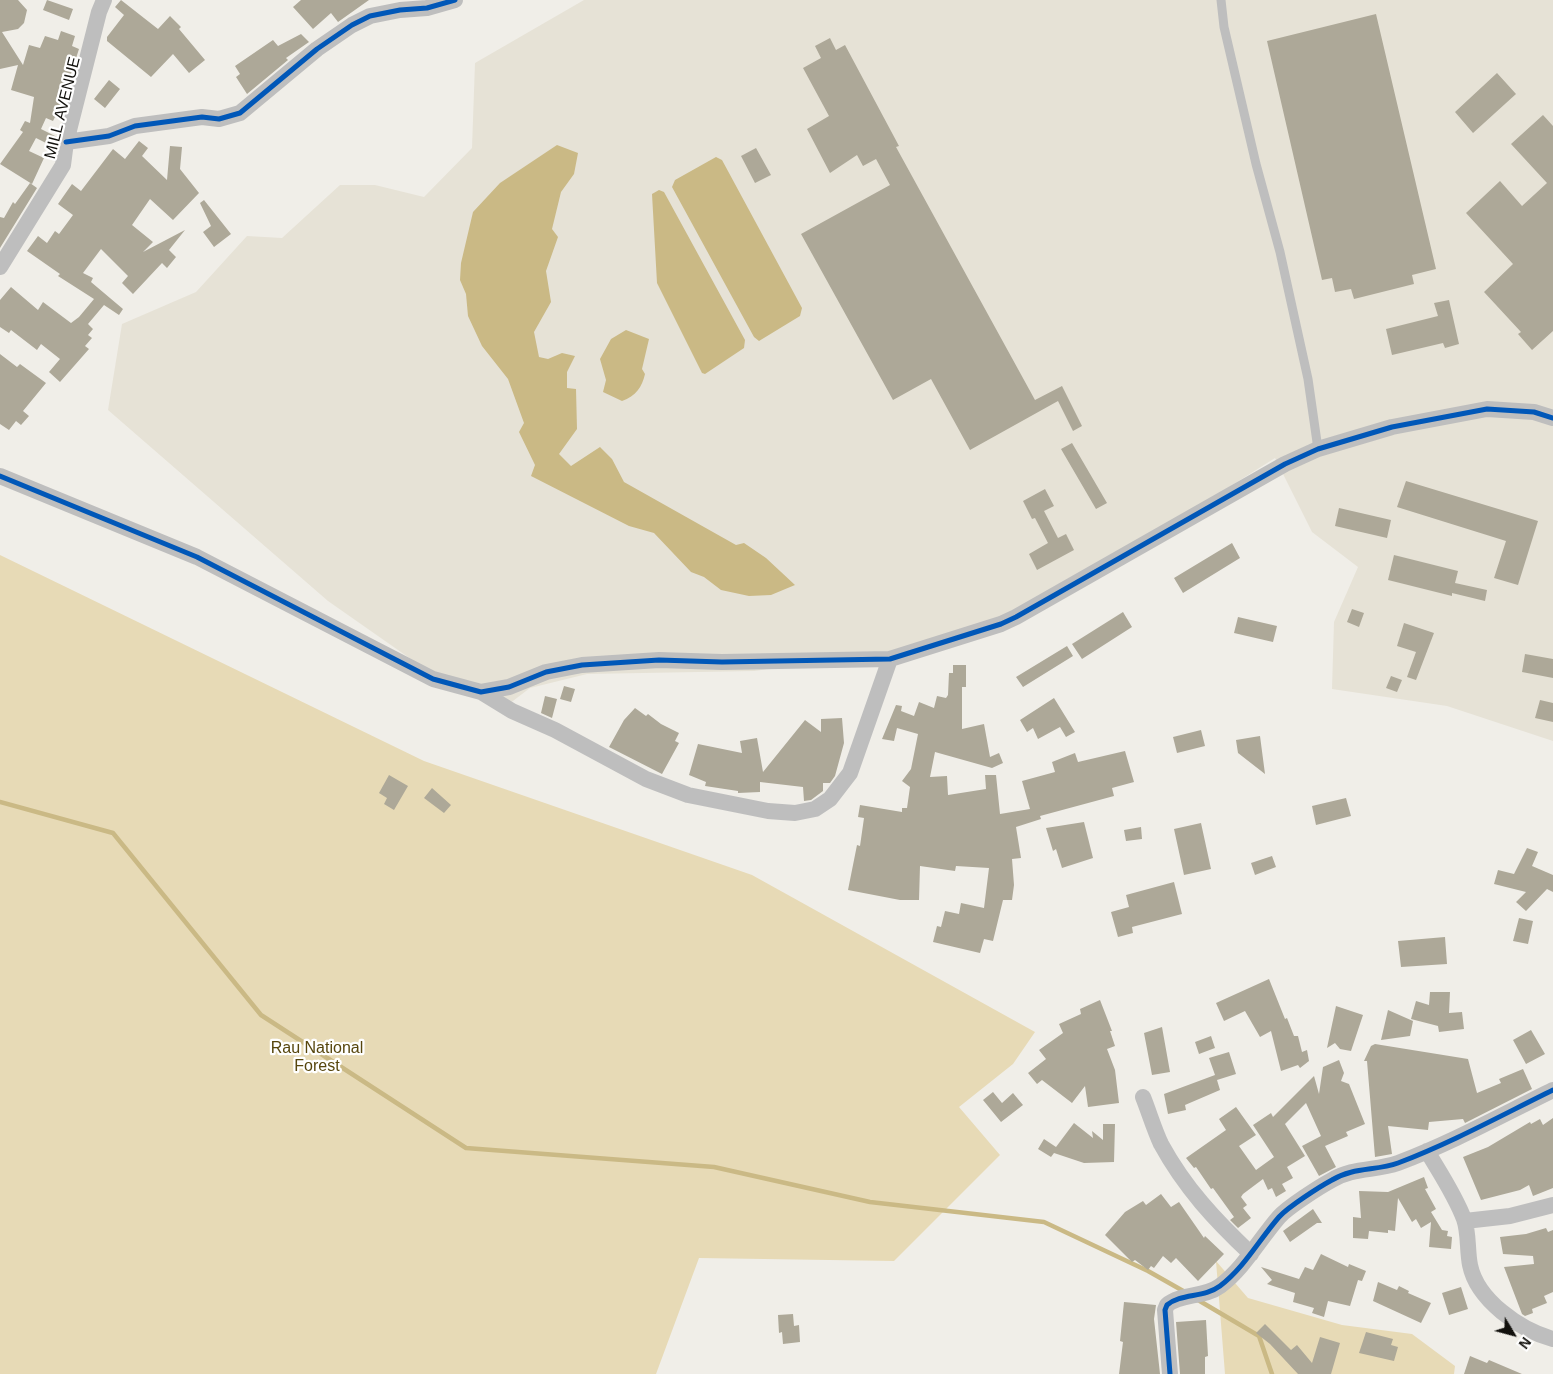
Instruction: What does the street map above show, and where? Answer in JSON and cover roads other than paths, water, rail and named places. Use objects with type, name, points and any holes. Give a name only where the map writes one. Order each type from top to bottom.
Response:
[{"type":"street","name":"MILL AVENUE","points":[[0,267],[59,172],[99,12],[104,0]]},
{"type":"street","points":[[66,142],[109,136],[144,124],[202,117],[219,119],[240,113],[317,49],[370,16],[400,10],[427,8],[454,0]]},
{"type":"street","points":[[481,692],[509,687],[546,672],[582,665],[659,660],[732,662],[890,659],[1001,624],[1134,552],[1285,464],[1318,449],[1392,427],[1487,409],[1534,412],[1553,418]]},
{"type":"street","points":[[0,476],[197,557],[433,679],[481,692],[512,711],[555,730],[646,779],[688,795],[768,811],[795,813],[815,809],[830,799],[850,773],[890,659]]},
{"type":"street","points":[[1170,1374],[1165,1310],[1170,1303],[1180,1299],[1204,1295],[1222,1285],[1251,1254],[1280,1215],[1332,1179],[1361,1168],[1394,1164],[1428,1151],[1553,1090]]},
{"type":"street","points":[[1143,1097],[1161,1142],[1181,1176],[1214,1220],[1251,1254]]},
{"type":"street","points":[[1428,1151],[1465,1221],[1470,1266],[1480,1289],[1491,1302],[1515,1320],[1531,1330],[1553,1339]]},
{"type":"street","points":[[1465,1221],[1510,1216],[1553,1204]]},
{"type":"lane","points":[[1221,0],[1224,27],[1256,164],[1280,252],[1308,379],[1318,449]]},
{"type":"waterway","points":[[0,802],[113,833],[261,1015],[466,1148],[714,1167],[870,1202],[1044,1222],[1148,1271],[1185,1292]]},
{"type":"waterway","points":[[1198,1300],[1259,1336],[1272,1374]]},
{"type":"park label","name":"Rau National Forest","points":[[317,1058]]}]
